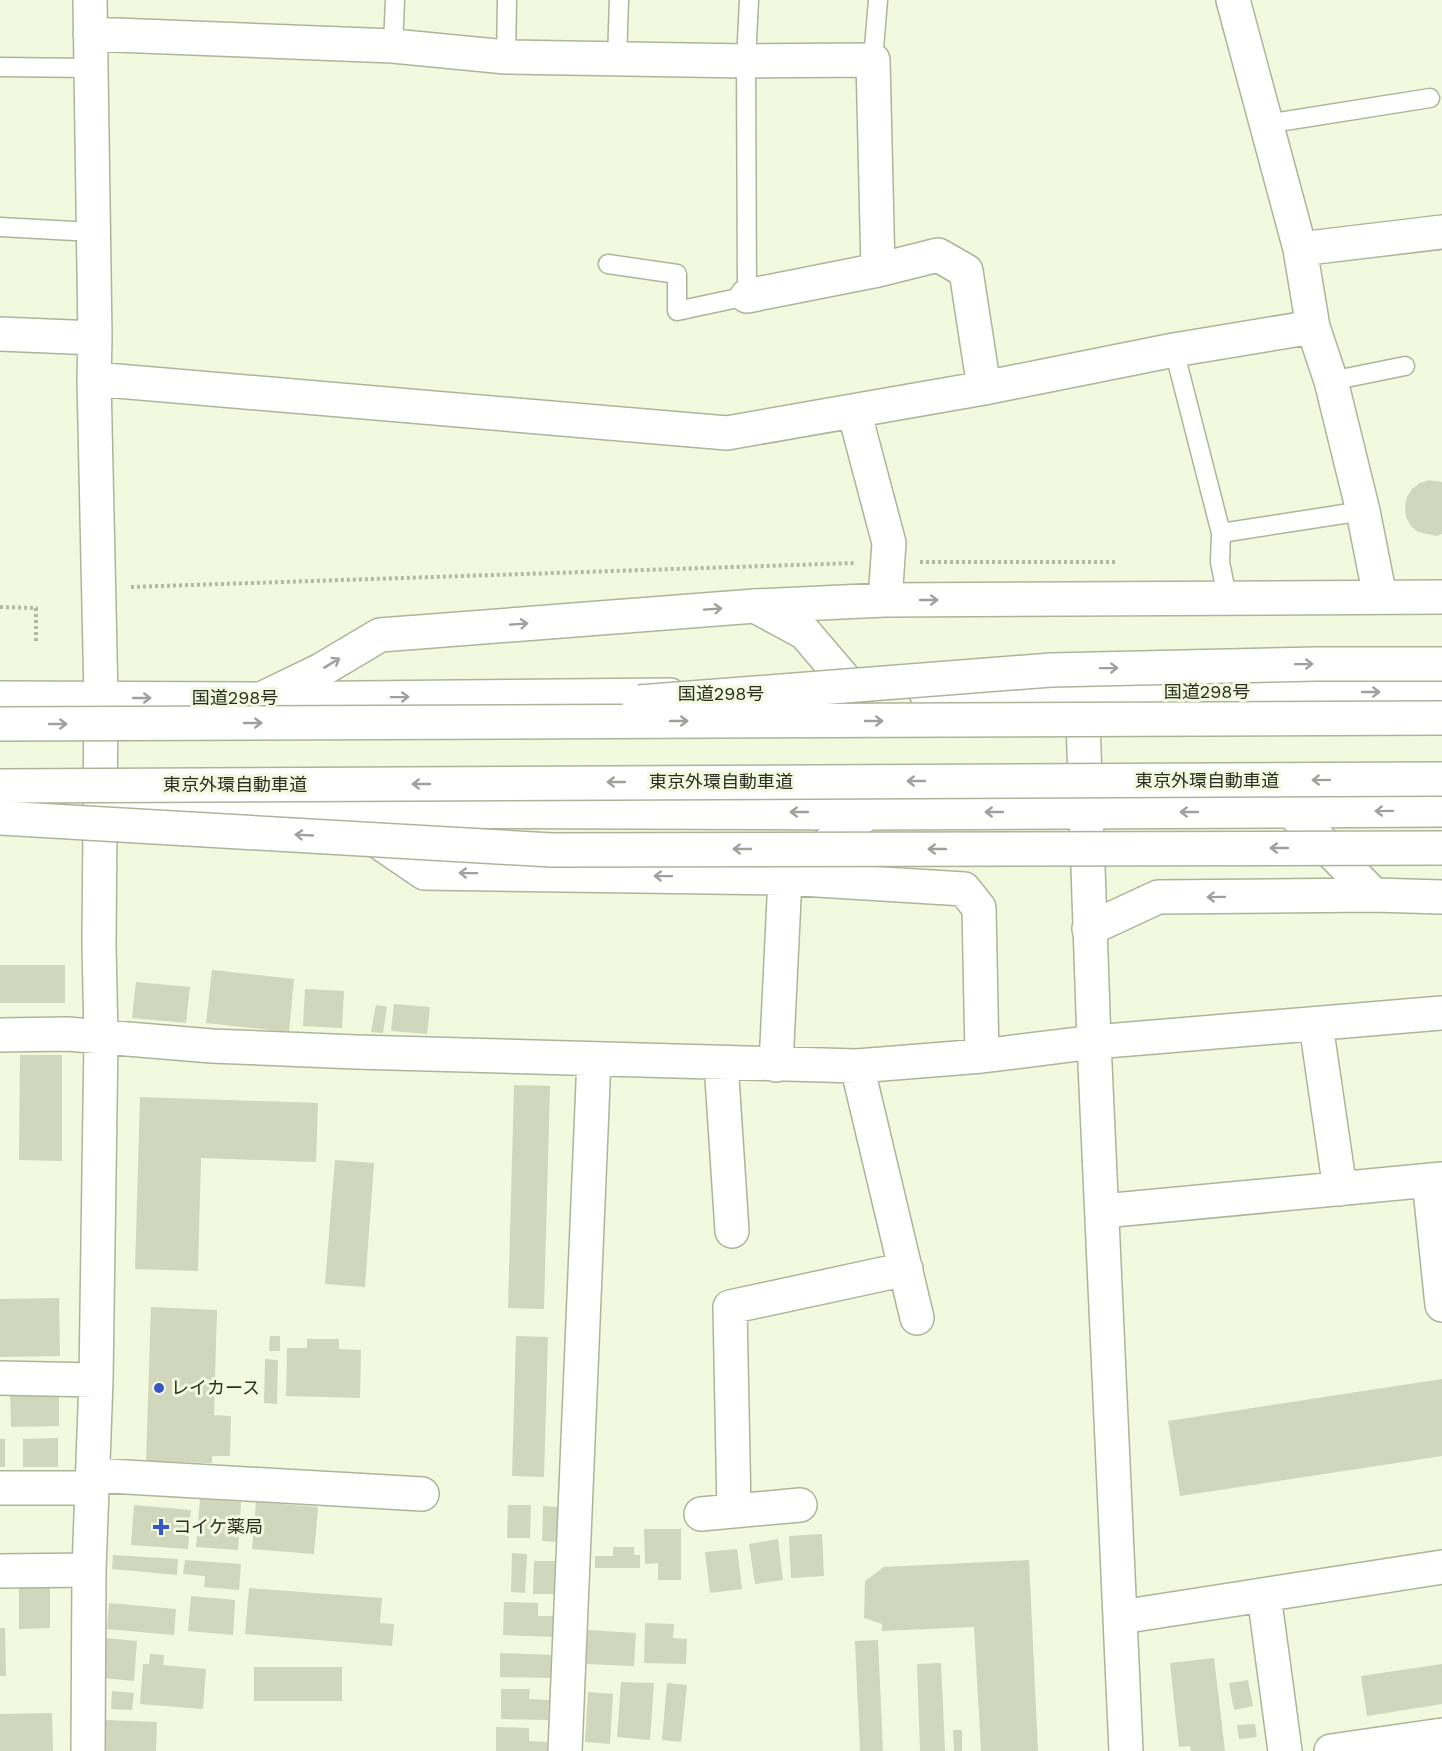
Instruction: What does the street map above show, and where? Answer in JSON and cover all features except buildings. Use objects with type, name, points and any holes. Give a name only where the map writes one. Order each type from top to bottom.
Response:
[{"type":"main road","points":[[88,1751],[89,1570],[96,1380],[101,1038],[99,945],[101,698],[98,642],[90,0]]},
{"type":"main road","points":[[1233,0],[1300,249],[1313,327],[1331,381],[1364,512],[1380,597]]},
{"type":"main road","points":[[90,34],[393,46],[506,57],[746,61],[873,60],[878,270]]},
{"type":"main road","points":[[1300,249],[1442,232]]},
{"type":"main road","points":[[747,296],[878,270],[938,255],[966,272],[984,388]]},
{"type":"main road","points":[[94,379],[727,433],[984,388],[1174,350],[1313,327]]},
{"type":"main road","points":[[0,334],[95,338]]},
{"type":"main road","points":[[854,411],[889,543],[885,600]]},
{"type":"main road","points":[[261,699],[321,670],[380,634],[755,606],[885,600],[1442,597]]},
{"type":"main road","points":[[755,606],[805,633],[857,694]]},
{"type":"main road","points":[[1408,693],[1442,650]]},
{"type":"main road","points":[[371,723],[1051,670],[1316,664],[1442,664]]},
{"type":"main road","points":[[1082,692],[1084,812],[1126,1751]]},
{"type":"main road","name":"国道298号","points":[[0,698],[261,699],[1082,692],[1442,692]]},
{"type":"main road","points":[[0,724],[1442,718]]},
{"type":"main road","name":"東京外環自動車道","points":[[0,786],[1442,779]]},
{"type":"main road","points":[[0,809],[867,813],[1442,810]]},
{"type":"main road","points":[[333,812],[424,873],[784,878],[964,889],[979,908],[982,1056]]},
{"type":"main road","points":[[1291,812],[1374,895]]},
{"type":"main road","points":[[776,1065],[784,878],[867,813]]},
{"type":"main road","points":[[0,818],[551,849],[1442,848]]},
{"type":"main road","points":[[1089,929],[1158,897],[1374,895],[1442,897]]},
{"type":"main road","points":[[0,1035],[67,1034],[212,1047],[857,1066],[982,1056],[1094,1042],[1442,1013]]},
{"type":"main road","points":[[1316,1025],[1340,1189]]},
{"type":"main road","points":[[565,1751],[594,1059]]},
{"type":"main road","points":[[721,1063],[732,1231]]},
{"type":"main road","points":[[857,1066],[917,1318]]},
{"type":"main road","points":[[1103,1211],[1436,1179],[1442,1305]]},
{"type":"main road","points":[[734,1511],[730,1307],[906,1269]]},
{"type":"main road","points":[[0,1378],[96,1380]]},
{"type":"main road","points":[[0,1488],[92,1481],[422,1494]]},
{"type":"main road","points":[[701,1514],[800,1505]]},
{"type":"main road","points":[[1121,1617],[1442,1567]]},
{"type":"main road","points":[[0,1571],[89,1570]]},
{"type":"main road","points":[[1264,1595],[1285,1751]]},
{"type":"main road","points":[[1331,1751],[1442,1735]]},
{"type":"lane","points":[[393,46],[395,0]]},
{"type":"lane","points":[[506,57],[507,0]]},
{"type":"lane","points":[[617,58],[619,0]]},
{"type":"lane","points":[[608,264],[677,274],[676,311],[747,296],[746,61],[749,0]]},
{"type":"lane","points":[[873,60],[878,0]]},
{"type":"lane","points":[[0,68],[90,68]]},
{"type":"lane","points":[[1266,124],[1430,98]]},
{"type":"lane","points":[[0,227],[93,232]]},
{"type":"lane","points":[[1174,350],[1221,533],[1220,562],[1227,597]]},
{"type":"lane","points":[[1331,381],[1405,366]]},
{"type":"lane","points":[[1221,533],[1364,512]]},
{"type":"path","points":[[0,607],[36,608],[36,642]]},
{"type":"place","name":"レイカース","points":[[159,1388]]},
{"type":"place","name":"コイケ薬局","points":[[161,1527]]}]
